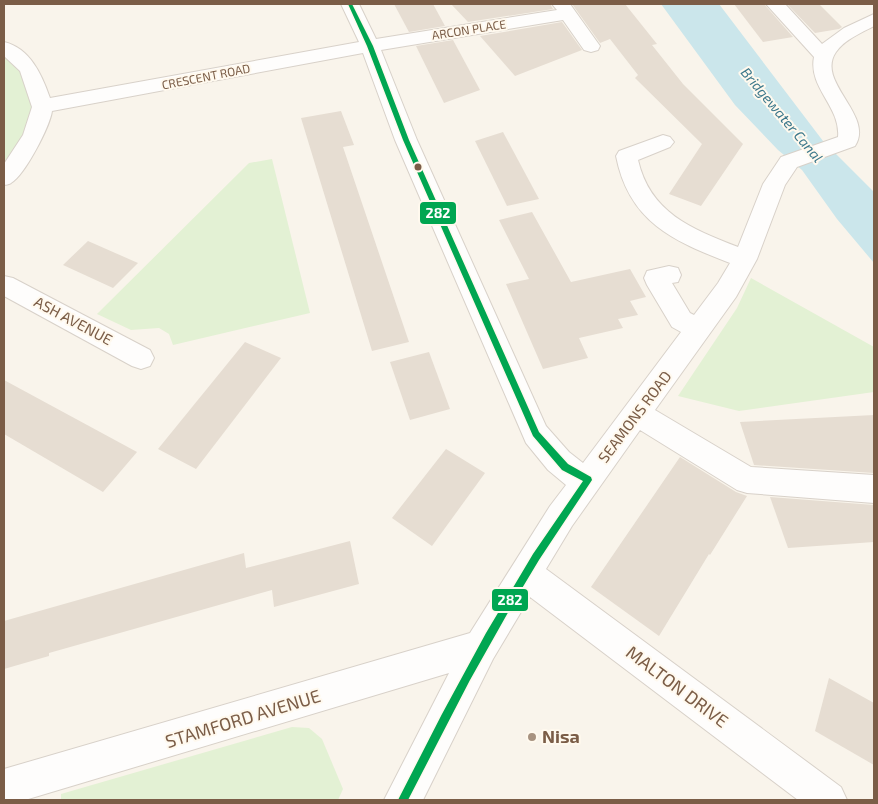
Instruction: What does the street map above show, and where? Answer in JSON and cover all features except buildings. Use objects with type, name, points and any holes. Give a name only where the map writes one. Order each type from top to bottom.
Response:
[{"type":"street","points":[[350,4],[370,46],[406,140],[536,434],[552,455],[579,478],[588,480]]},
{"type":"street","points":[[775,4],[824,58],[829,48],[839,39],[874,19]]},
{"type":"street","points":[[565,9],[591,46]]},
{"type":"street","name":"ARCON PLACE","points":[[370,46],[565,9]]},
{"type":"street","name":"CRESCENT ROAD","points":[[42,106],[370,46]]},
{"type":"street","points":[[4,48],[21,60],[33,77],[42,106],[40,118],[29,143],[4,178]]},
{"type":"street","name":"SEAMONS ROAD","points":[[403,800],[481,648],[561,516],[727,290],[745,259],[774,184],[789,162],[848,141],[850,133],[848,123],[827,81],[822,67],[824,58]]},
{"type":"street","points":[[663,142],[619,159],[646,204],[666,222],[700,242],[745,259]]},
{"type":"street","points":[[669,274],[656,278],[681,320],[699,329]]},
{"type":"street","name":"ASH AVENUE","points":[[4,285],[142,358]]},
{"type":"street","points":[[637,414],[747,480],[874,489]]},
{"type":"street","name":"MALTON DRIVE","points":[[526,574],[828,800]]},
{"type":"street","name":"STAMFORD AVENUE","points":[[4,788],[481,648]]},
{"type":"green space","points":[[4,50],[18,61],[41,104],[24,143],[4,172]]},
{"type":"green space","points":[[272,159],[310,313],[173,345],[169,334],[159,328],[131,330],[97,314],[249,163]]},
{"type":"green space","points":[[751,278],[874,347],[874,392],[739,411],[678,396],[737,308]]},
{"type":"green space","points":[[292,727],[309,728],[322,739],[343,789],[338,800],[61,800],[61,794]]},
{"type":"water","name":"Bridgewater Canal","points":[[661,4],[719,4],[823,141],[874,192],[874,263],[837,219],[802,170],[778,150],[735,105]]},
{"type":"transit line","name":"282","points":[[350,4],[370,46],[406,140],[536,434],[565,467],[588,480],[561,518],[512,597],[467,677],[403,800]]},
{"type":"place","name":"Nisa","points":[[532,737]]}]
